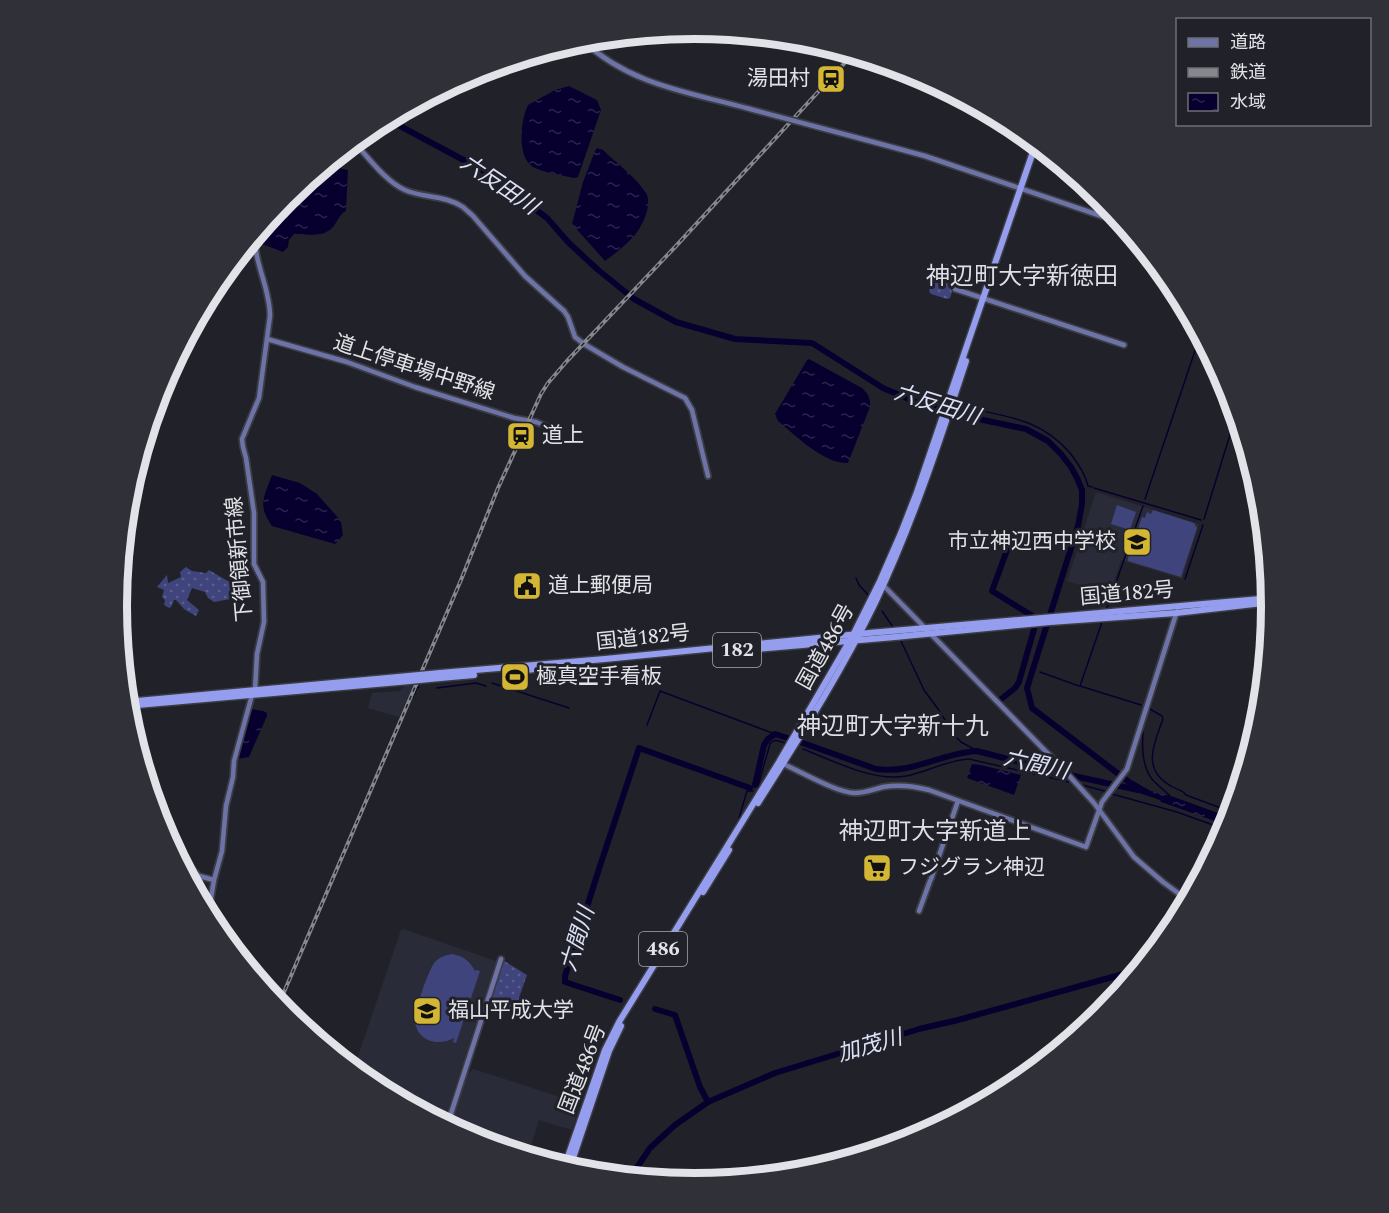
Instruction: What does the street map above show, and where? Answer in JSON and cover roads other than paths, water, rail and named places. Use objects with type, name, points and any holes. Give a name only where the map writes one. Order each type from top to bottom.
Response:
[{"type":"highway","name":"国道486号","points":[[572,1160],[609,1052],[622,1023],[794,741],[822,700],[882,583],[921,494],[1035,152]]},
{"type":"highway","name":"国道182号","points":[[136,703],[1262,601]]},
{"type":"highway","points":[[283,683],[277,690],[293,695]]},
{"type":"highway","name":"国道486号","points":[[567,1159],[605,1050],[619,1022],[781,763]]},
{"type":"street","points":[[591,49],[639,78],[671,89],[925,156],[1108,218]]},
{"type":"street","points":[[360,148],[402,189],[449,200],[463,207],[525,276],[564,310],[575,337],[584,344],[623,367],[686,398],[693,410],[708,476]]},
{"type":"street","name":"下御領新市線","points":[[210,901],[222,851],[226,806],[233,777],[234,761],[254,692],[264,622],[263,582],[254,564],[255,522],[242,439],[259,398],[270,304],[254,248]]},
{"type":"street","points":[[955,289],[1124,345]]},
{"type":"street","name":"道上停車場中野線","points":[[267,339],[347,362],[415,387],[551,428]]},
{"type":"street","points":[[882,583],[1063,769],[1134,857],[1182,896]]},
{"type":"street","points":[[781,763],[843,791],[865,792],[897,785],[922,788],[1086,847],[1102,802],[1124,774],[1132,755],[1177,609]]},
{"type":"street","points":[[920,911],[958,801]]},
{"type":"street","points":[[193,870],[199,876],[214,880]]},
{"type":"street","points":[[450,1118],[501,959]]},
{"type":"water","points":[[569,86],[597,100],[601,110],[578,177],[574,178],[533,167],[524,155],[522,146],[523,119],[528,105],[555,90]]},
{"type":"water","points":[[597,148],[603,150],[632,176],[648,198],[646,216],[637,232],[605,261],[572,224],[583,182]]},
{"type":"water","points":[[336,167],[348,170],[346,211],[329,231],[319,234],[294,234],[283,252],[259,243],[293,205]]},
{"type":"water","points":[[809,359],[862,388],[869,396],[870,407],[848,463],[829,459],[811,448],[778,421],[775,414]]},
{"type":"water","points":[[272,475],[300,483],[317,494],[341,521],[343,535],[335,544],[272,526],[267,519],[263,501]]},
{"type":"water","points":[[251,709],[263,711],[267,713],[267,716],[249,757],[237,759]]},
{"type":"water","points":[[972,764],[1021,775],[1014,795],[967,778]]},
{"type":"water","points":[[1133,781],[1151,791],[1223,815],[1220,823],[1130,790]]},
{"type":"waterway","name":"六反田川","points":[[396,124],[484,171],[547,218],[568,242],[634,299],[676,322],[735,339],[812,343],[883,388],[916,402],[955,414],[1026,429],[1048,441],[1061,454],[1077,478],[1082,490],[1082,504],[1078,526],[1027,688],[1032,708],[1138,787]]},
{"type":"waterway","points":[[1145,499],[1197,345]]},
{"type":"waterway","points":[[922,394],[944,401]]},
{"type":"waterway","points":[[955,405],[1017,419],[1045,431],[1070,453],[1081,468],[1088,486],[1092,487]]},
{"type":"waterway","points":[[1204,519],[1233,426]]},
{"type":"waterway","points":[[1094,488],[1201,520]]},
{"type":"waterway","points":[[1107,608],[1143,506]]},
{"type":"waterway","points":[[1185,579],[1203,525]]},
{"type":"waterway","name":"六反田川","points":[[1000,700],[1019,682],[1036,622],[1031,615],[992,591],[1014,531]]},
{"type":"waterway","points":[[856,578],[869,596]]},
{"type":"waterway","points":[[882,611],[893,627]]},
{"type":"waterway","points":[[1102,622],[1080,686],[1141,705]]},
{"type":"waterway","points":[[901,641],[924,690],[956,737],[977,751]]},
{"type":"waterway","points":[[1040,672],[1079,686]]},
{"type":"waterway","points":[[437,688],[476,683],[486,686]]},
{"type":"waterway","points":[[492,683],[569,708]]},
{"type":"waterway","points":[[413,697],[419,687]]},
{"type":"waterway","points":[[647,725],[660,691],[775,734]]},
{"type":"waterway","points":[[1150,709],[1163,719],[1152,756],[1156,772],[1162,779],[1186,795],[1224,809]]},
{"type":"waterway","points":[[1143,732],[1146,768],[1152,779],[1170,796]]},
{"type":"waterway","name":"六間川","points":[[755,785],[764,745],[775,734],[876,769],[903,769],[951,755],[977,751],[1138,790]]},
{"type":"waterway","points":[[758,786],[770,744],[775,741],[785,743]]},
{"type":"waterway","name":"六間川","points":[[620,1000],[565,982],[565,976],[639,748],[750,788]]},
{"type":"waterway","points":[[803,749],[854,769],[880,776],[906,776],[969,759],[1069,782]]},
{"type":"waterway","points":[[1082,785],[1108,792]]},
{"type":"waterway","points":[[739,818],[747,791],[753,791]]},
{"type":"waterway","points":[[1112,794],[1177,812],[1218,827]]},
{"type":"waterway","name":"加茂川","points":[[635,1171],[650,1148],[675,1125],[708,1102],[775,1073],[919,1029],[1128,973]]},
{"type":"waterway","name":"六間川","points":[[655,1009],[675,1015],[700,1087],[708,1102]]},
{"type":"railway","points":[[282,996],[461,580],[498,488],[541,394],[567,361],[847,60]]},
{"type":"place","name":"湯田村","points":[[831,79]]},
{"type":"place","name":"道上","points":[[521,436]]},
{"type":"place","name":"市立神辺西中学校","points":[[1137,542]]},
{"type":"place","name":"道上郵便局","points":[[527,586]]},
{"type":"place","name":"極真空手看板","points":[[515,677]]},
{"type":"place","name":"フジグラン神辺","points":[[877,868]]},
{"type":"place","name":"福山平成大学","points":[[427,1011]]},
{"type":"district","name":"神辺町大字新徳田","points":[[1022,277]]},
{"type":"district","name":"神辺町大字新十九","points":[[893,727]]},
{"type":"district","name":"神辺町大字新道上","points":[[935,832]]}]
